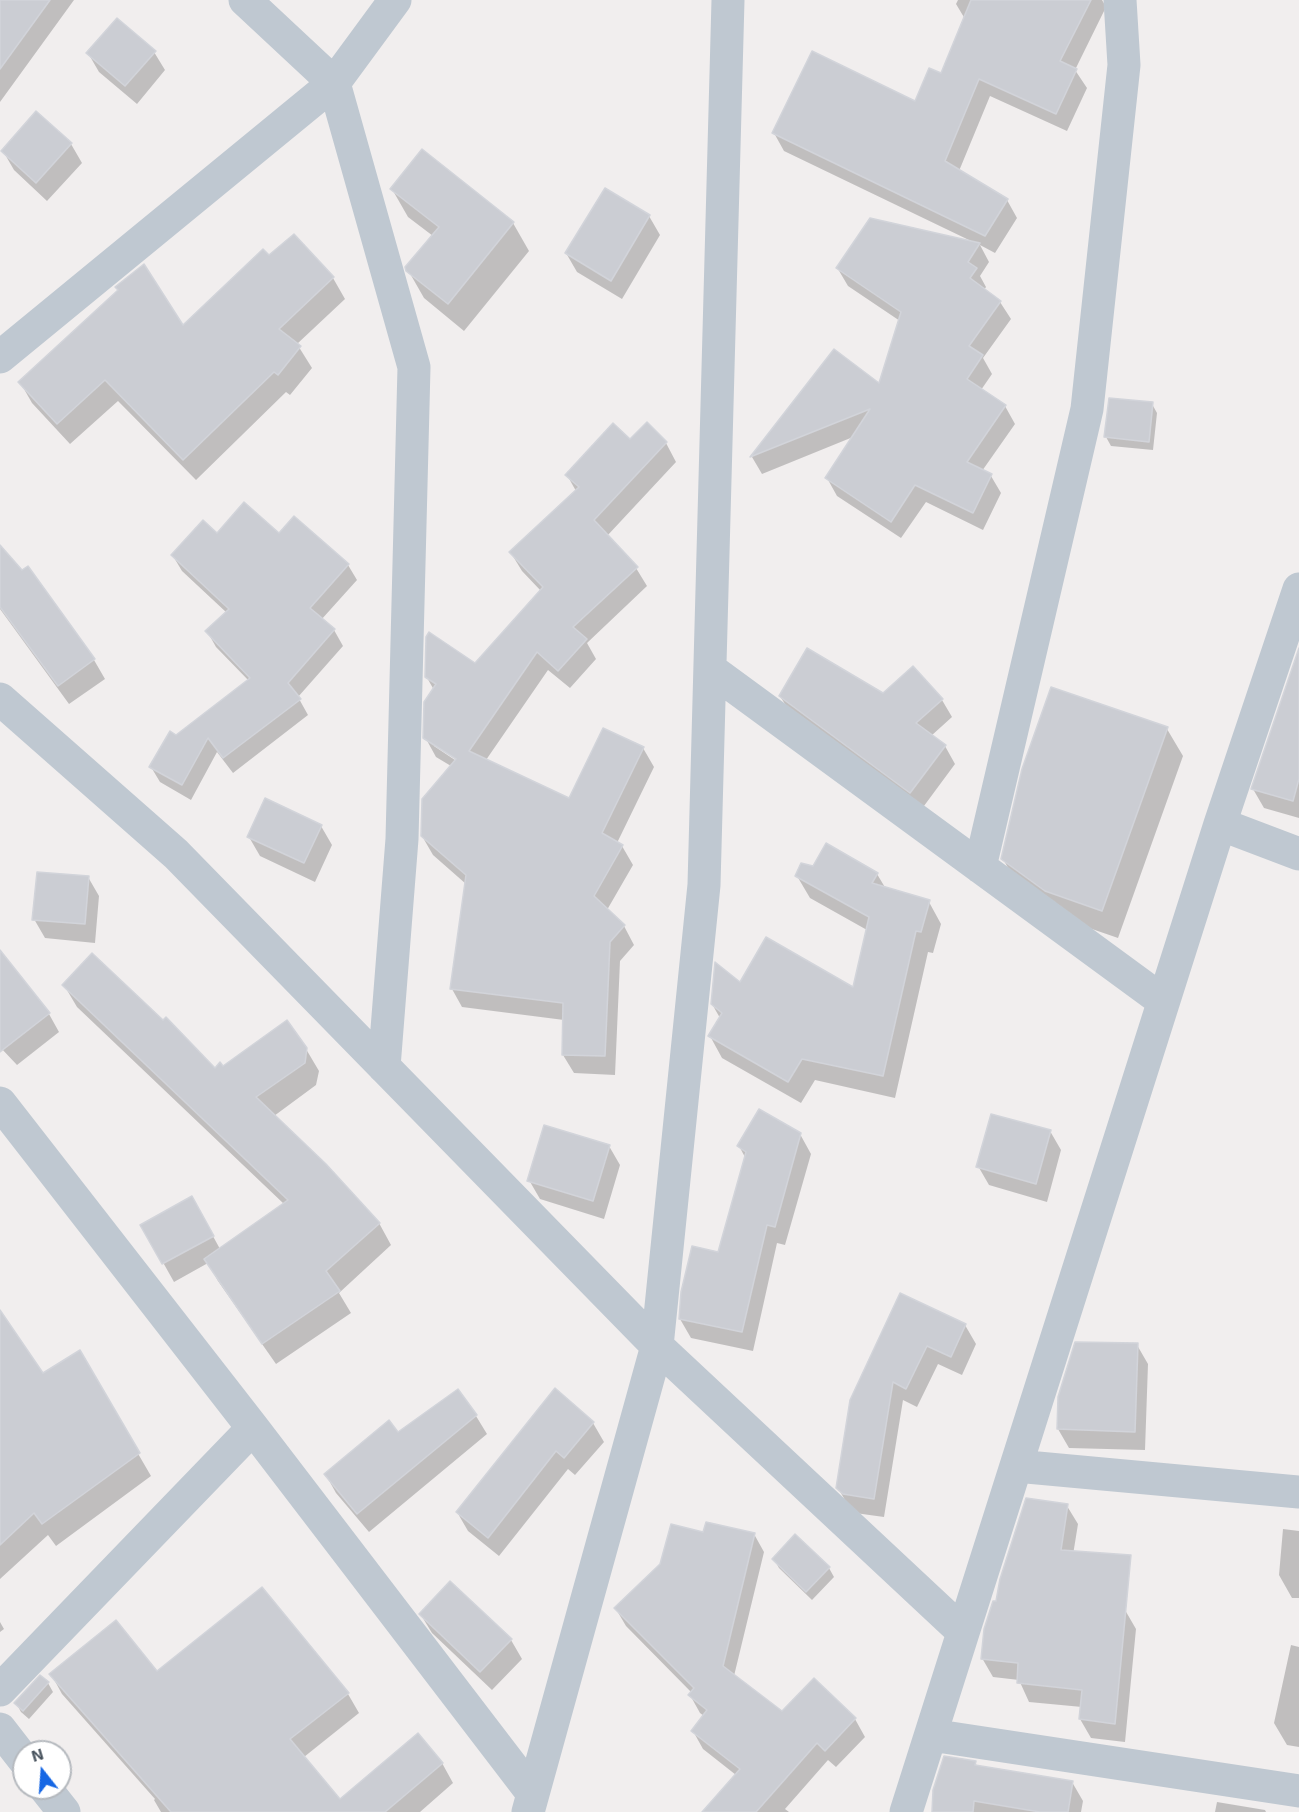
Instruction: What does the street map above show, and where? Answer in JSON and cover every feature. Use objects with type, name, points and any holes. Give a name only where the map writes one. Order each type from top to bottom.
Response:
[{"type":"street","points":[[245,0],[334,83],[414,367],[402,839],[384,1066]]},
{"type":"street","points":[[0,357],[334,83],[395,0]]},
{"type":"street","points":[[531,1803],[657,1346],[704,885],[728,0]]},
{"type":"street","points":[[980,867],[1087,409],[1124,66],[1120,0]]},
{"type":"street","points":[[906,1812],[1163,1001],[1299,589]]},
{"type":"street","points":[[710,669],[1163,1001]]},
{"type":"street","points":[[0,699],[176,854],[657,1346],[963,1632]]},
{"type":"street","points":[[1220,824],[1299,854]]},
{"type":"street","points":[[0,1103],[253,1428],[531,1803]]},
{"type":"street","points":[[0,1690],[253,1428]]},
{"type":"street","points":[[1016,1466],[1299,1492]]},
{"type":"street","points":[[0,1729],[12,1744]]},
{"type":"street","points":[[931,1735],[1299,1791]]},
{"type":"street","points":[[54,1800],[64,1812]]},
{"type":"building","points":[[0,0],[50,0],[0,69]]},
{"type":"building","points":[[971,0],[1091,0],[1060,61],[1077,69],[1056,114],[979,79],[945,161],[1008,199],[985,236],[772,133],[812,51],[915,101],[929,68],[941,73]]},
{"type":"building","points":[[117,18],[156,51],[125,86],[86,53]]},
{"type":"building","points":[[36,111],[72,143],[36,183],[1,151]]},
{"type":"building","points":[[422,149],[514,222],[448,304],[406,271],[405,267],[439,227],[390,189]]},
{"type":"building","points":[[605,188],[650,215],[611,281],[565,253]]},
{"type":"building","points":[[870,218],[980,243],[968,262],[977,268],[970,278],[1001,301],[969,346],[983,355],[967,379],[1006,405],[967,462],[992,474],[973,513],[915,485],[891,522],[825,478],[870,409],[750,457],[834,349],[879,383],[901,312],[836,268]]},
{"type":"building","points":[[294,234],[334,277],[279,329],[301,346],[278,375],[274,372],[183,460],[105,380],[57,424],[18,382],[118,290],[115,287],[144,264],[183,325],[263,249],[269,255]]},
{"type":"building","points":[[1109,398],[1153,402],[1149,442],[1104,437]]},
{"type":"building","points":[[647,422],[667,442],[594,520],[638,567],[573,627],[587,639],[558,671],[537,652],[469,751],[569,798],[603,728],[644,747],[602,833],[623,845],[594,896],[625,925],[610,942],[605,1056],[562,1055],[563,1003],[450,989],[466,875],[421,836],[422,799],[456,759],[423,738],[424,702],[436,684],[425,677],[426,637],[429,632],[475,663],[543,587],[509,552],[579,487],[565,475],[613,423],[630,439]]},
{"type":"building","points":[[244,502],[279,533],[294,516],[349,564],[310,608],[335,629],[288,683],[301,699],[223,758],[208,738],[182,785],[149,767],[170,731],[176,735],[250,678],[205,631],[229,609],[171,555],[203,520],[217,533]]},
{"type":"building","points":[[0,545],[22,570],[28,566],[95,659],[58,686],[0,607]]},
{"type":"building","points":[[807,648],[883,693],[913,666],[943,699],[916,723],[946,745],[910,793],[779,696]]},
{"type":"building","points":[[1299,648],[1299,779],[1293,801],[1251,789]]},
{"type":"building","points":[[1051,687],[1168,727],[1102,911],[1045,891],[1001,859],[1022,769]]},
{"type":"building","points":[[265,798],[322,825],[304,863],[247,837]]},
{"type":"building","points":[[826,843],[878,873],[872,883],[930,900],[921,932],[916,931],[883,1076],[802,1059],[788,1082],[708,1036],[722,1013],[711,1004],[715,962],[740,982],[766,937],[853,987],[869,917],[795,876],[801,863],[813,866]]},
{"type":"building","points":[[37,872],[89,876],[85,924],[32,920]]},
{"type":"building","points":[[0,950],[50,1013],[0,1052]]},
{"type":"building","points":[[92,953],[163,1020],[166,1017],[215,1068],[220,1062],[223,1066],[287,1020],[307,1048],[305,1063],[256,1097],[326,1164],[380,1223],[326,1271],[340,1291],[262,1344],[204,1259],[288,1200],[62,985]]},
{"type":"building","points":[[759,1109],[801,1133],[775,1227],[767,1225],[742,1332],[679,1319],[681,1292],[692,1246],[718,1252],[746,1152],[737,1146]]},
{"type":"building","points":[[991,1114],[1051,1130],[1036,1184],[976,1167]]},
{"type":"building","points":[[544,1125],[610,1145],[593,1201],[527,1181]]},
{"type":"building","points":[[192,1196],[214,1236],[162,1264],[140,1225]]},
{"type":"building","points":[[900,1293],[966,1324],[951,1357],[927,1346],[906,1389],[893,1382],[874,1499],[843,1494],[836,1488],[850,1400]]},
{"type":"building","points":[[0,1310],[43,1373],[80,1350],[140,1453],[42,1524],[34,1513],[0,1545]]},
{"type":"building","points":[[1075,1342],[1138,1343],[1135,1432],[1057,1429],[1058,1397]]},
{"type":"building","points":[[555,1388],[594,1422],[564,1458],[556,1451],[488,1538],[456,1512]]},
{"type":"building","points":[[458,1389],[477,1415],[357,1514],[324,1474],[389,1420],[398,1432]]},
{"type":"building","points":[[1026,1498],[1068,1504],[1061,1550],[1131,1555],[1115,1724],[1079,1719],[1082,1690],[1017,1683],[1018,1663],[981,1659],[984,1629],[993,1601],[996,1601],[1000,1579]]},
{"type":"building","points":[[706,1522],[755,1533],[723,1666],[782,1711],[814,1678],[856,1718],[825,1751],[817,1743],[756,1812],[702,1812],[740,1769],[691,1731],[707,1710],[688,1695],[694,1688],[614,1608],[660,1564],[671,1524],[703,1532]]},
{"type":"building","points":[[795,1534],[830,1567],[806,1592],[772,1559]]},
{"type":"building","points":[[450,1581],[512,1639],[480,1672],[419,1614]]},
{"type":"building","points":[[262,1587],[349,1693],[290,1739],[340,1799],[418,1733],[443,1763],[385,1812],[171,1812],[49,1674],[116,1620],[157,1671]]},
{"type":"building","points":[[40,1675],[49,1682],[23,1711],[14,1703]]},
{"type":"building","points":[[944,1756],[976,1761],[975,1765],[1073,1781],[1068,1812],[1040,1812],[974,1801],[973,1812],[932,1812],[933,1790]]}]
